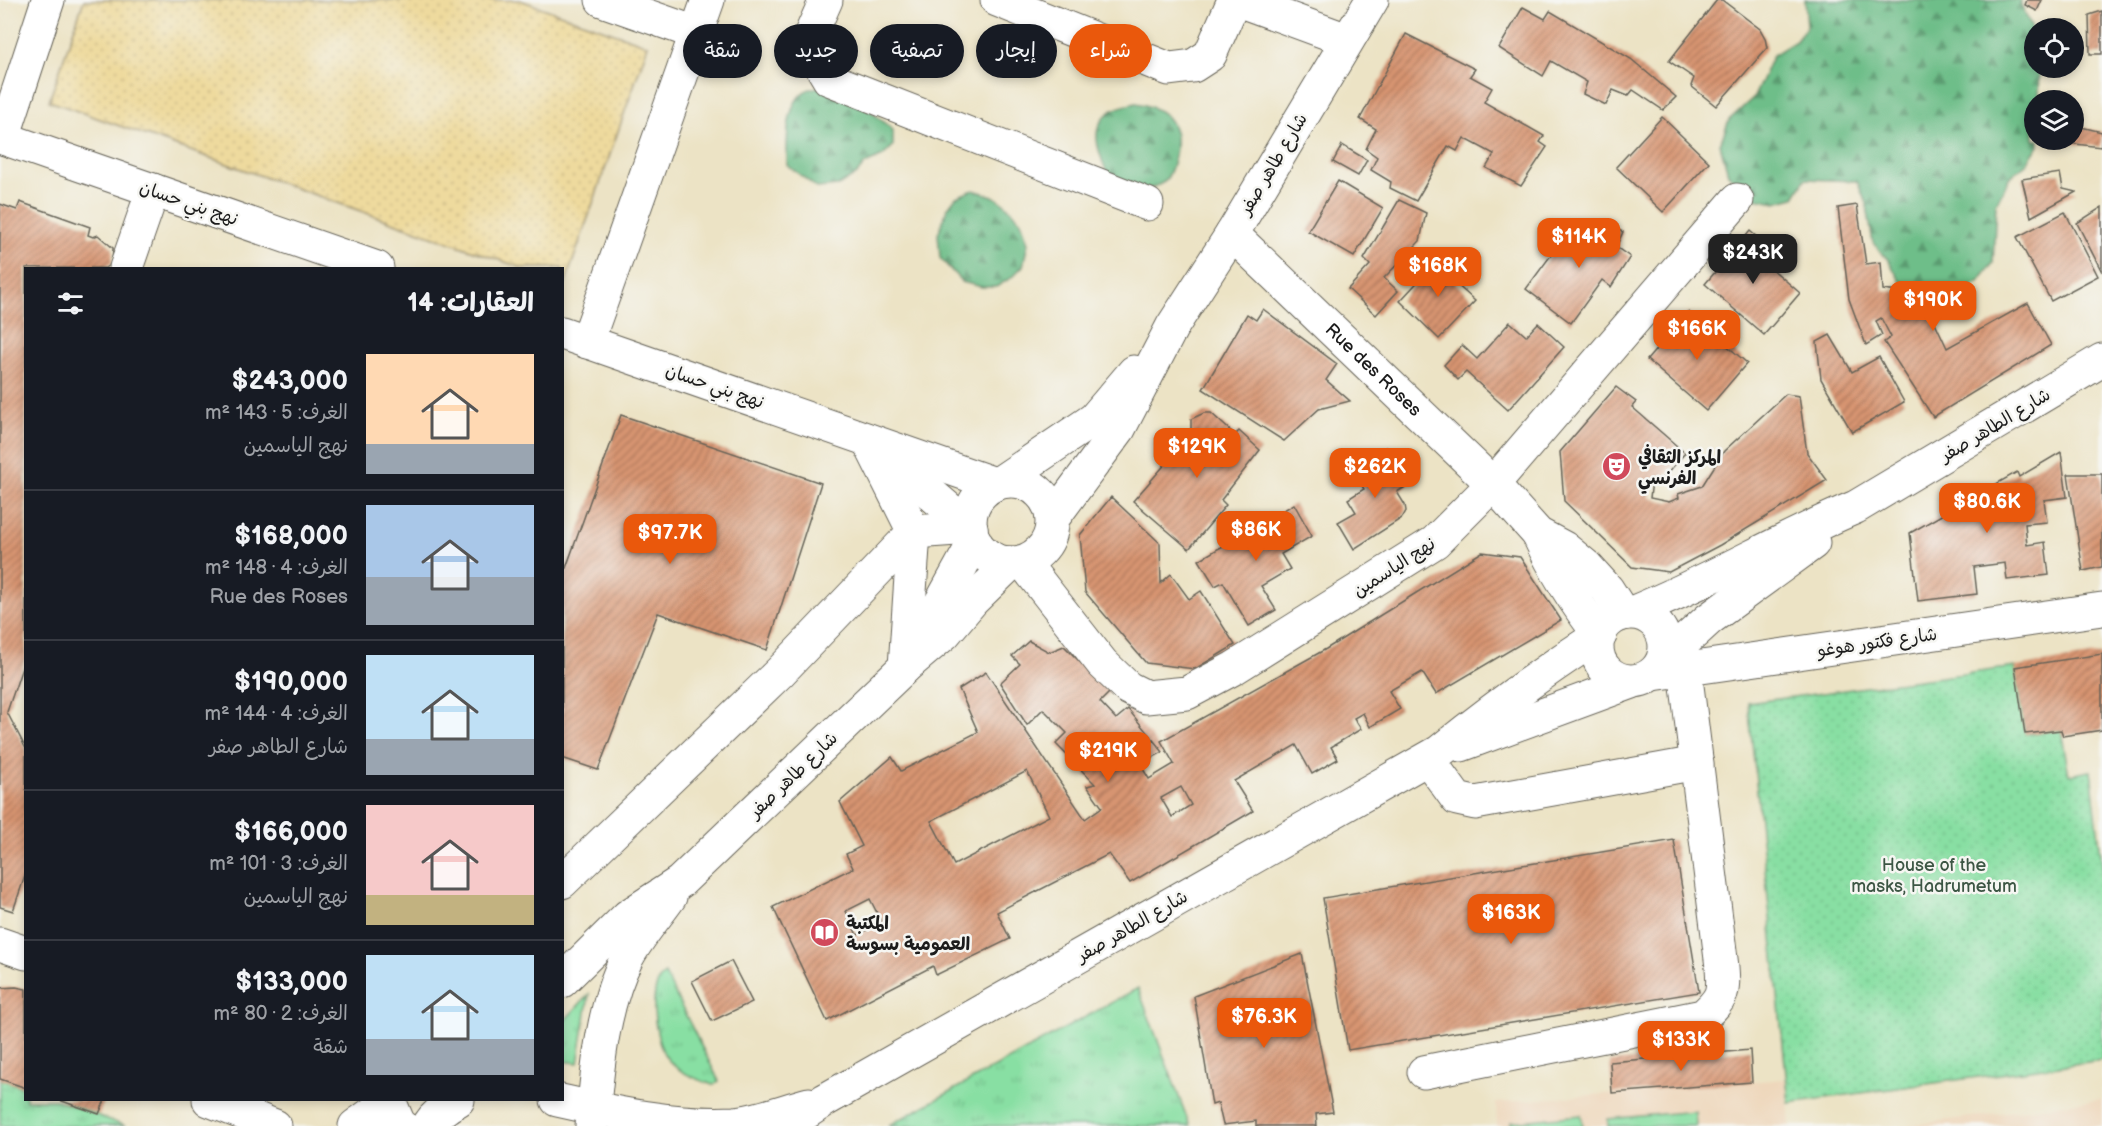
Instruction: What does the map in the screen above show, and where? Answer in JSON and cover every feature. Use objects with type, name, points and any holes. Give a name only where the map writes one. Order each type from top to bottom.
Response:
[{"type":"main road","points":[[1,137],[48,0]]},
{"type":"main road","points":[[602,0],[683,28]]},
{"type":"main road","points":[[699,24],[708,0]]},
{"type":"main road","points":[[826,0],[810,36],[817,59],[829,79],[1147,204]]},
{"type":"main road","points":[[997,0],[1169,69],[1193,66],[1210,55],[1236,0],[1347,40]]},
{"type":"main road","name":"شارع طاهر صفر","points":[[564,979],[628,916],[680,882],[905,667],[944,633],[972,601],[1017,562],[1035,555],[1046,545],[1052,532],[1053,518],[1119,429],[1172,327],[1232,234],[1372,0]]},
{"type":"main road","points":[[575,337],[683,66]]},
{"type":"main road","name":"نهج بني حسان","points":[[1,137],[374,267]]},
{"type":"main road","points":[[126,267],[153,190]]},
{"type":"main road","name":"نهج الياسمين","points":[[1017,562],[1102,663],[1128,688],[1146,697],[1187,693],[1234,668],[1435,542],[1493,484],[1737,200]]},
{"type":"main road","name":"Rue des Roses","points":[[1232,234],[1493,484],[1538,534],[1564,548],[1587,567],[1607,589],[1619,620]]},
{"type":"main road","name":"شارع طاهر صفر","points":[[905,667],[973,534],[970,514],[975,501],[984,490],[1094,419],[1172,327]]},
{"type":"main road","name":"نهج بني حسان","points":[[575,337],[868,440],[998,482]]},
{"type":"main road","name":"شارع الطاهر صفر","points":[[786,1126],[825,1100],[1433,756],[1508,697],[1619,620],[1680,594],[1813,525],[1856,507],[2102,360]]},
{"type":"main road","points":[[868,440],[914,532],[905,667]]},
{"type":"main road","name":"نهج بني حسان","points":[[868,440],[973,534]]},
{"type":"main road","points":[[998,482],[1016,480],[1029,484],[1041,493],[1049,505],[1053,518]]},
{"type":"main road","name":"شارع الطاهر صفر","points":[[1433,756],[1658,672],[1708,619],[1811,545],[1856,507]]},
{"type":"main road","points":[[564,880],[780,672],[914,532],[973,534],[989,557],[1017,562]]},
{"type":"main road","name":"شارع فكتور هوغو","points":[[1658,672],[2102,609]]},
{"type":"main road","points":[[1424,1072],[1703,1016],[1716,1004],[1724,991],[1697,764],[1658,672],[1666,649],[1664,635],[1657,624],[1647,616],[1619,620],[1597,646],[1598,657],[1603,667],[1611,675],[1621,680],[1658,672]]},
{"type":"main road","points":[[1433,756],[1457,799],[1475,803],[1697,764]]},
{"type":"main road","name":"شارع طاهر صفر","points":[[585,1120],[610,1005],[627,958],[680,882]]},
{"type":"main road","points":[[0,944],[24,952]]},
{"type":"main road","name":"شارع الطاهر صفر","points":[[558,1101],[585,1120],[642,1120],[695,1124],[735,1123],[825,1100]]},
{"type":"main road","points":[[212,1101],[275,1126]]},
{"type":"main road","points":[[544,1101],[563,1114],[585,1120]]},
{"type":"main road","points":[[355,1126],[394,1109]]},
{"type":"shaded area","points":[[1786,1079],[1790,1126],[1497,1126],[1496,1103]]},
{"type":"shaded area","points":[[2102,1099],[2102,1126],[1905,1126]]},
{"type":"green space","points":[[1805,0],[2019,0],[2027,18],[2024,18],[2024,78],[2040,78],[2039,90],[2024,90],[2024,150],[2036,150],[2027,163],[2009,178],[1996,204],[1993,263],[1979,282],[1955,296],[1923,290],[1900,281],[1889,261],[1873,243],[1867,206],[1857,181],[1805,179],[1794,197],[1776,202],[1755,198],[1728,174],[1720,144],[1729,120],[1754,97],[1773,55],[1796,41],[1807,26]]},
{"type":"green space","points":[[832,87],[854,97],[893,130],[893,146],[883,156],[865,164],[857,174],[838,186],[817,188],[787,165],[789,121],[797,100],[804,92],[813,88]]},
{"type":"green space","points":[[1136,103],[1147,105],[1163,113],[1169,119],[1176,134],[1175,155],[1169,175],[1165,181],[1148,190],[1108,175],[1097,141],[1097,132],[1105,117],[1115,109]]},
{"type":"green space","points":[[973,190],[993,196],[1005,204],[1021,221],[1028,243],[1023,266],[1011,278],[996,287],[982,287],[962,282],[940,258],[938,234],[947,209],[956,197]]},
{"type":"green space","name":"House of the masks, Hadrumetum","points":[[2015,667],[2025,734],[2061,730],[2069,775],[2091,771],[2102,865],[2102,1060],[1789,1103],[1748,703]]},
{"type":"green space","points":[[665,974],[719,1081],[713,1085],[681,1071],[670,1062],[662,1050],[656,1027],[654,1001],[659,980]]},
{"type":"green space","points":[[1138,988],[1190,1126],[888,1126]]},
{"type":"green space","points":[[589,994],[578,1063],[564,1061],[564,1021]]},
{"type":"green space","points":[[0,1079],[24,1088],[24,1101],[61,1101],[125,1126],[0,1126]]},
{"type":"green space","points":[[1695,1111],[1696,1126],[1608,1126],[1608,1119]]},
{"type":"green space","points":[[1581,1115],[1583,1126],[1511,1126],[1511,1122]]},
{"type":"sand","points":[[84,0],[520,0],[648,45],[565,284],[564,267],[519,267],[49,101]]},
{"type":"building","points":[[1717,0],[1722,0],[1760,29],[1767,48],[1716,106],[1691,86],[1694,78],[1669,61]]},
{"type":"building","points":[[2027,0],[2042,0],[2037,11],[2025,5]]},
{"type":"building","points":[[1523,7],[1545,19],[1550,11],[1631,59],[1676,97],[1663,110],[1633,90],[1628,96],[1613,90],[1606,105],[1583,94],[1587,82],[1551,61],[1543,76],[1499,48]]},
{"type":"building","points":[[2102,11],[2102,54],[2090,54],[2089,15]]},
{"type":"building","points":[[1406,34],[1475,69],[1470,76],[1492,88],[1484,102],[1544,136],[1540,142],[1547,147],[1521,186],[1486,168],[1494,154],[1464,138],[1457,151],[1448,146],[1416,201],[1390,188],[1391,182],[1371,170],[1377,157],[1366,149],[1376,129],[1360,119]]},
{"type":"building","points":[[1662,117],[1709,162],[1663,212],[1616,167]]},
{"type":"building","points":[[2084,128],[2102,132],[2101,147],[2084,145]]},
{"type":"building","points":[[1342,145],[1367,160],[1358,176],[1333,162]]},
{"type":"building","points":[[2060,173],[2063,189],[2076,192],[2031,217],[2022,179]]},
{"type":"building","points":[[1338,181],[1383,208],[1354,257],[1308,231]]},
{"type":"building","points":[[1399,200],[1426,213],[1420,241],[1384,278],[1398,291],[1376,315],[1348,289],[1370,265],[1364,259]]},
{"type":"building","points":[[20,202],[90,227],[88,235],[93,237],[98,235],[113,248],[112,263],[106,267],[24,267],[24,662],[7,712],[24,745],[24,879],[13,911],[0,907],[0,204],[17,210]]},
{"type":"building","points":[[1857,205],[1866,264],[1881,262],[1883,290],[1898,292],[1905,313],[1925,301],[1947,348],[2028,303],[2051,345],[1933,417],[1884,342],[1891,337],[1881,318],[1876,321],[1882,335],[1866,345],[1849,299],[1838,208]]},
{"type":"building","points":[[2102,207],[2102,272],[2077,223]]},
{"type":"building","points":[[2065,212],[2098,276],[2051,301],[2017,237]]},
{"type":"building","points":[[1593,220],[1623,232],[1616,247],[1630,257],[1611,287],[1602,280],[1571,323],[1526,289],[1557,247],[1554,246],[1566,228],[1586,235]]},
{"type":"building","points":[[1750,231],[1774,252],[1764,262],[1800,293],[1764,335],[1705,284]]},
{"type":"building","points":[[1442,256],[1461,274],[1454,282],[1475,301],[1439,339],[1400,301]]},
{"type":"building","points":[[1263,309],[1337,364],[1326,380],[1350,401],[1319,409],[1284,441],[1203,389],[1247,314],[1256,320]]},
{"type":"building","points":[[1688,312],[1747,363],[1706,411],[1647,360]]},
{"type":"building","points":[[1510,322],[1526,336],[1538,323],[1564,347],[1508,410],[1466,372],[1458,380],[1444,365],[1462,345],[1477,359]]},
{"type":"building","points":[[1830,335],[1852,372],[1879,357],[1904,402],[1852,432],[1821,379],[1817,342]]},
{"type":"building","name":"المركز الثقافي الفرنسي","points":[[1616,387],[1636,402],[1632,407],[1685,453],[1660,482],[1652,480],[1650,498],[1669,502],[1679,498],[1678,494],[1702,486],[1724,451],[1786,394],[1799,396],[1807,453],[1827,480],[1720,545],[1669,572],[1632,567],[1564,501],[1560,452]]},
{"type":"building","points":[[1204,413],[1211,413],[1235,435],[1239,431],[1260,450],[1221,500],[1226,505],[1189,549],[1133,501],[1191,435],[1191,419]]},
{"type":"building","points":[[621,415],[821,483],[767,650],[658,613],[598,770],[564,759],[564,573]]},
{"type":"building","points":[[1386,447],[1410,484],[1397,492],[1406,511],[1402,518],[1354,549],[1338,522],[1356,512],[1348,499],[1364,489],[1352,469]]},
{"type":"building","points":[[2061,452],[2067,497],[2044,500],[2047,522],[2025,524],[2027,545],[2045,542],[2049,575],[2007,580],[2005,563],[1974,567],[1977,594],[1918,601],[1910,533],[2017,472],[2019,477]]},
{"type":"building","points":[[2068,474],[2102,474],[2102,567],[2083,571]]},
{"type":"building","points":[[1111,497],[1160,543],[1161,583],[1171,574],[1189,599],[1201,591],[1235,645],[1195,669],[1146,663],[1085,592],[1080,535]]},
{"type":"building","points":[[1294,504],[1312,536],[1281,554],[1290,569],[1261,586],[1276,610],[1249,626],[1223,582],[1215,586],[1199,560]]},
{"type":"building","points":[[1482,552],[1520,557],[1561,620],[1436,694],[1422,672],[1389,691],[1400,709],[1370,727],[1363,713],[1354,718],[1361,729],[1331,747],[1338,759],[1312,774],[1296,745],[1234,781],[1253,811],[1130,883],[1109,854],[997,912],[1010,939],[936,975],[933,966],[827,1021],[773,907],[853,868],[846,854],[862,846],[840,802],[892,757],[901,771],[978,732],[959,689],[986,672],[1085,819],[1102,807],[1087,786],[1095,784],[1056,744],[1067,733],[1043,709],[1027,725],[1000,683],[1020,664],[1012,656],[1029,641],[1049,652],[1064,646],[1110,692],[1100,702],[1116,719],[1128,709],[1163,752],[1140,764],[1149,779],[1174,764],[1161,741],[1326,649]],"holes":[[[1027,771],[1049,816],[954,865],[931,821]],[[1181,787],[1191,805],[1172,817],[1161,798]],[[870,899],[882,923],[857,935],[846,911]]]},
{"type":"building","points":[[2102,654],[2102,730],[2063,736],[2061,730],[2025,734],[2015,667]]},
{"type":"building","points":[[1674,840],[1699,992],[1348,1050],[1323,898]]},
{"type":"building","points":[[1302,954],[1333,1112],[1316,1114],[1317,1126],[1256,1126],[1256,1121],[1223,1125],[1218,1103],[1212,1105],[1194,996]]},
{"type":"building","points":[[731,961],[752,1002],[712,1021],[692,981]]},
{"type":"building","points":[[0,988],[24,989],[24,1087],[0,1079]]},
{"type":"building","points":[[1750,1050],[1752,1082],[1612,1093],[1610,1062]]},
{"type":"building","points":[[62,1101],[105,1101],[99,1114]]},
{"type":"place","name":"المركز الثقافي الفرنسي","points":[[1617,467]]},
{"type":"place","name":"المكتبة العمومية بسوسة","points":[[825,933]]}]
